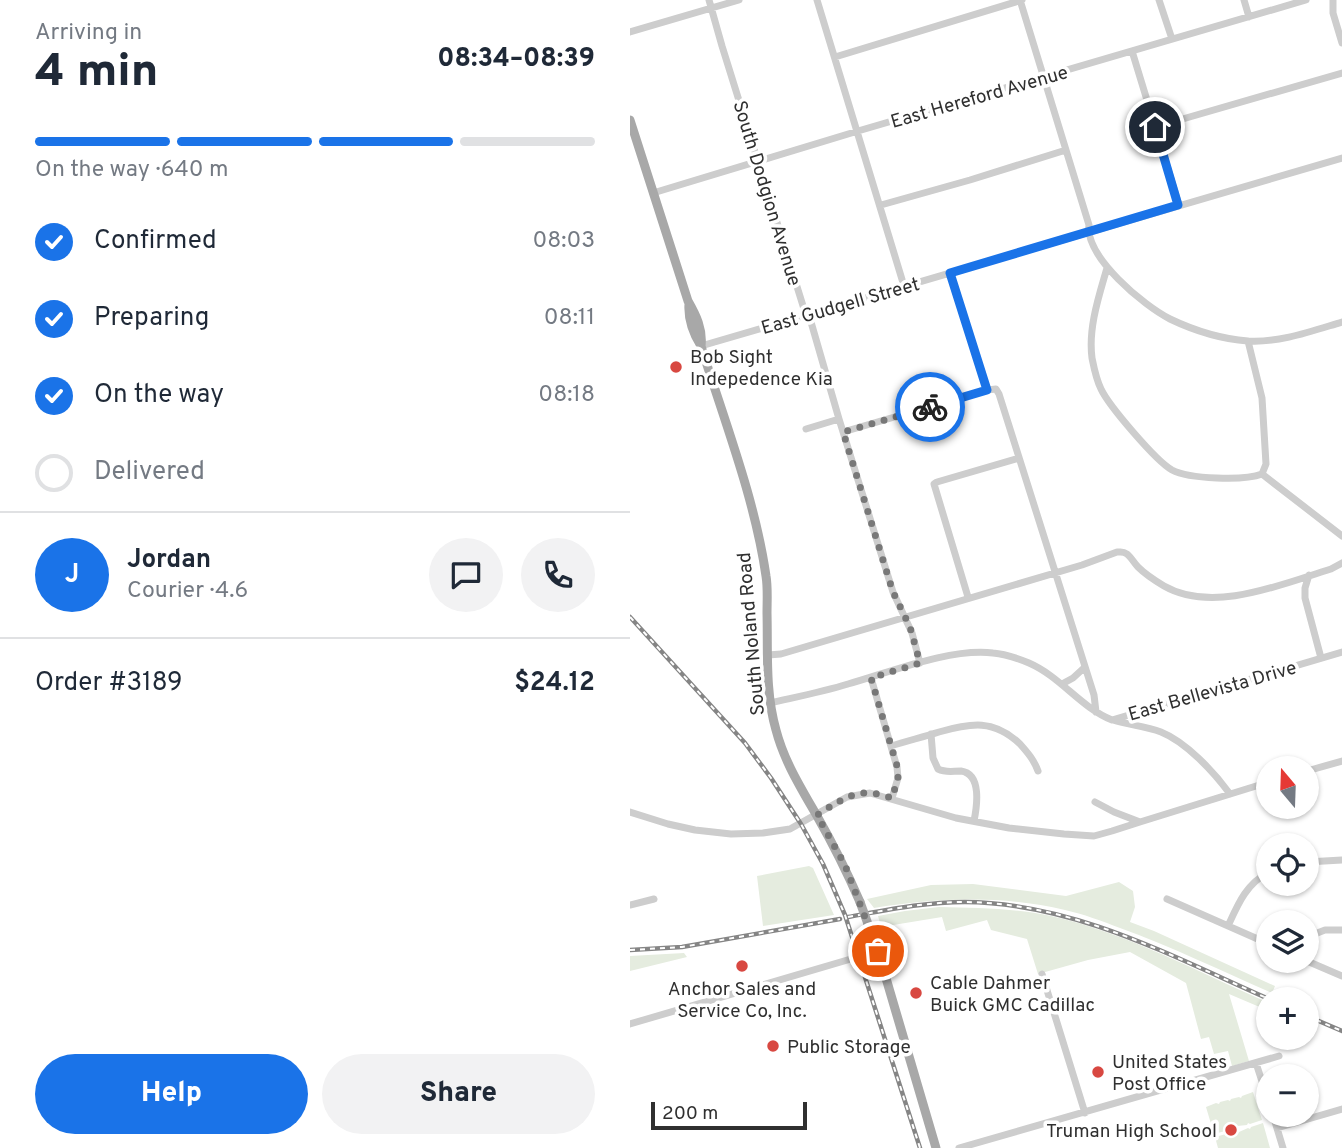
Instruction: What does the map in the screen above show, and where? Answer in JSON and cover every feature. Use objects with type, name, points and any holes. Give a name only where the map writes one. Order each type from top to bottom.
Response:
[{"type":"main road","name":"South Noland Road","points":[[630,120],[696,316],[702,336],[701,346],[760,541],[766,579],[770,703],[776,730],[785,757],[845,865],[860,902],[878,951],[936,1148]]},
{"type":"street","points":[[630,32],[710,4],[739,0]]},
{"type":"street","points":[[817,0],[904,286]]},
{"type":"street","points":[[835,57],[1021,0],[1089,225],[1088,232],[1096,252],[1107,268],[1168,318],[1209,333],[1248,341],[1280,339],[1342,322]]},
{"type":"street","points":[[1159,0],[1172,39]]},
{"type":"street","points":[[1244,0],[1249,17]]},
{"type":"street","name":"East Hereford Avenue","points":[[653,193],[1306,0]]},
{"type":"street","points":[[1333,0],[1333,13],[1342,43]]},
{"type":"street","name":"South Dodgion Avenue","points":[[710,4],[893,592],[912,633],[920,663]]},
{"type":"street","points":[[1132,51],[1178,205]]},
{"type":"street","points":[[1155,127],[1342,73]]},
{"type":"street","points":[[881,205],[1066,150]]},
{"type":"street","name":"East Gudgell Street","points":[[701,346],[1342,158]]},
{"type":"street","points":[[1107,268],[1091,343],[1096,377],[1110,403],[1158,459],[1174,471],[1217,477],[1254,477],[1262,474],[1266,464],[1262,398],[1248,341]]},
{"type":"street","points":[[950,273],[987,390]]},
{"type":"street","points":[[843,432],[994,388],[998,391],[1094,695],[1096,712]]},
{"type":"street","points":[[806,429],[839,419]]},
{"type":"street","points":[[968,597],[934,484],[1019,457]]},
{"type":"street","points":[[1262,474],[1342,536]]},
{"type":"street","points":[[768,655],[781,654],[1082,565],[1122,548],[1149,576],[1167,588],[1194,596],[1218,597],[1261,590],[1331,569],[1342,563]]},
{"type":"street","points":[[1309,575],[1304,598],[1321,658]]},
{"type":"street","name":"East Bellevista Drive","points":[[770,703],[824,691],[946,656],[993,653],[1029,663],[1062,684],[1090,709],[1112,720],[1342,652]]},
{"type":"street","points":[[1062,684],[1085,667]]},
{"type":"street","points":[[871,678],[898,778],[892,798]]},
{"type":"street","points":[[1144,709],[1146,728]]},
{"type":"street","points":[[1112,720],[1164,733],[1216,774],[1230,793]]},
{"type":"street","points":[[891,746],[965,725],[989,726],[1010,736],[1030,754],[1038,771]]},
{"type":"street","points":[[930,734],[934,762],[938,769],[969,773],[974,778],[974,821]]},
{"type":"street","points":[[1320,767],[1342,761]]},
{"type":"street","points":[[630,811],[695,830],[731,834],[764,833],[789,829],[847,797],[870,793],[1009,828],[1094,836],[1256,786]]},
{"type":"street","points":[[1095,802],[1140,822]]},
{"type":"street","points":[[1319,861],[1342,860]]},
{"type":"street","points":[[1227,926],[1240,898],[1256,881]]},
{"type":"street","points":[[630,905],[654,899]]},
{"type":"street","points":[[1167,899],[1256,938]]},
{"type":"street","points":[[1319,932],[1342,930]]},
{"type":"street","points":[[630,1024],[878,951]]},
{"type":"street","points":[[1319,966],[1342,976]]},
{"type":"street","points":[[1042,974],[1085,1113]]},
{"type":"street","points":[[958,1148],[1279,1056]]},
{"type":"street","points":[[1283,1148],[1277,1128],[1342,1109]]},
{"type":"shaded area","points":[[809,866],[813,868],[834,915],[763,926],[757,876]]},
{"type":"shaded area","points":[[1119,882],[1133,891],[1135,907],[1130,922],[1275,987],[1259,987],[1139,935],[1065,910],[993,900],[922,902],[874,908],[867,899],[931,885],[973,884],[1066,896]]},
{"type":"shaded area","points":[[939,907],[1024,911],[1079,923],[1162,954],[1256,997],[1256,1005],[1229,994],[1249,1061],[1232,1066],[1228,1051],[1214,1054],[1209,1037],[1201,1039],[1186,983],[1130,952],[1038,974],[1027,939],[991,930],[987,920],[946,931],[942,917],[881,927],[878,916]]},
{"type":"shaded area","points":[[684,953],[687,957],[630,971],[630,956]]},
{"type":"shaded area","points":[[1253,1092],[1256,1122],[1214,1134],[1206,1107]]},
{"type":"shaded area","points":[[1251,1127],[1264,1127],[1270,1148],[1218,1148],[1215,1137]]},
{"type":"railway","points":[[630,617],[745,743],[801,824],[823,864],[845,915],[920,1148]]},
{"type":"railway","points":[[848,917],[950,902],[1006,905],[1045,912],[1122,935],[1256,993]]},
{"type":"railway","points":[[630,950],[682,947],[840,919]]},
{"type":"railway","points":[[1319,1021],[1342,1031]]},
{"type":"way so far","points":[[878,951],[845,865],[817,815],[847,797],[858,794],[870,793],[892,798],[898,778],[897,766],[871,678],[920,663],[910,627],[893,592],[843,432],[930,407]]},
{"type":"place","name":"Bob Sight Indepedence Kia","points":[[676,367]]},
{"type":"place","name":"Anchor Sales and Service Co, Inc.","points":[[742,966]]},
{"type":"place","name":"Cable Dahmer Buick GMC Cadillac","points":[[916,993]]},
{"type":"place","name":"Public Storage","points":[[773,1046]]},
{"type":"place","name":"United States Post Office","points":[[1098,1072]]},
{"type":"place","name":"Truman High School","points":[[1231,1130]]},
{"type":"route","points":[[930,407],[987,390],[950,273],[1178,205],[1155,127]]}]
